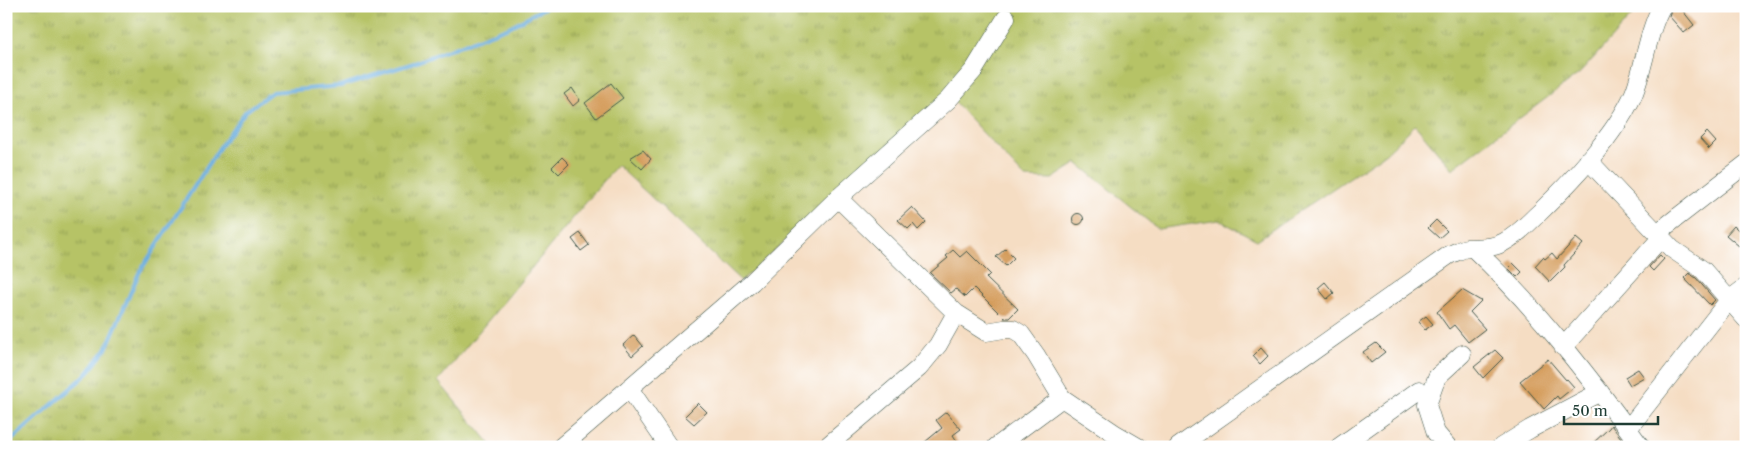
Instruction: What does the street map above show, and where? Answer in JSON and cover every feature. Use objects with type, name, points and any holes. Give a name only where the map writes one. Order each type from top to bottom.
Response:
[{"type":"street","points":[[1182,445],[1449,255],[1465,248],[1493,247],[1519,232],[1561,192],[1619,120],[1634,93],[1644,56],[1662,6]]},
{"type":"street","points":[[561,447],[752,282],[838,198],[948,100],[974,70],[1006,18]]},
{"type":"street","points":[[1588,160],[1672,249],[1703,270],[1746,319]]},
{"type":"street","points":[[1563,347],[1659,235],[1746,164]]},
{"type":"street","points":[[838,198],[956,313],[986,332],[1004,328],[1014,329],[1021,334],[1062,398],[1116,440],[1138,447]]},
{"type":"street","points":[[1474,248],[1506,281],[1563,347],[1641,447]]},
{"type":"street","points":[[1628,429],[1729,300],[1746,287]]},
{"type":"street","points":[[826,447],[919,368],[938,345],[956,313]]},
{"type":"street","points":[[1448,447],[1436,433],[1428,405],[1437,377],[1462,354]]},
{"type":"street","points":[[629,388],[669,447]]},
{"type":"street","points":[[1340,447],[1419,390]]},
{"type":"street","points":[[1501,447],[1530,429],[1600,392]]},
{"type":"street","points":[[996,447],[1062,398]]},
{"type":"green space","points":[[6,6],[1629,6],[1635,12],[1580,73],[1452,169],[1415,125],[1386,153],[1257,240],[1219,220],[1158,229],[1077,163],[1052,179],[1025,178],[947,94],[741,281],[617,165],[438,381],[493,447],[6,447]]},
{"type":"building","points":[[1672,6],[1679,6],[1694,25],[1684,33],[1669,16]]},
{"type":"building","points":[[611,83],[623,98],[596,118],[585,103]]},
{"type":"building","points":[[572,88],[580,100],[573,106],[564,94]]},
{"type":"building","points":[[1707,132],[1716,142],[1709,149],[1700,139]]},
{"type":"building","points":[[643,150],[651,159],[642,169],[630,158]]},
{"type":"building","points":[[562,157],[569,164],[559,174],[552,167]]},
{"type":"building","points":[[912,207],[926,222],[918,230],[913,224],[908,229],[898,220]]},
{"type":"building","points":[[1078,213],[1084,219],[1078,225],[1072,219]]},
{"type":"building","points":[[1436,220],[1447,231],[1439,238],[1428,228]]},
{"type":"building","points":[[1734,226],[1746,237],[1746,252],[1726,235]]},
{"type":"building","points":[[580,233],[589,245],[581,251],[572,239]]},
{"type":"building","points":[[1576,238],[1583,244],[1550,282],[1535,266],[1543,257],[1545,259],[1552,253],[1557,259]]},
{"type":"building","points":[[1005,249],[1014,258],[1006,266],[996,257]]},
{"type":"building","points":[[953,250],[960,257],[967,251],[990,274],[986,278],[1018,309],[1009,318],[1004,318],[974,288],[965,297],[956,289],[951,293],[930,273],[948,258],[946,256]]},
{"type":"building","points":[[1660,255],[1664,259],[1653,271],[1649,267]]},
{"type":"building","points":[[1513,263],[1522,272],[1517,277],[1508,268]]},
{"type":"building","points":[[1689,273],[1696,278],[1715,300],[1710,305],[1684,278]]},
{"type":"building","points":[[1325,282],[1334,293],[1327,299],[1318,288]]},
{"type":"building","points":[[1462,290],[1481,301],[1470,312],[1485,329],[1468,342],[1454,325],[1449,329],[1437,312]]},
{"type":"building","points":[[1426,316],[1433,324],[1425,330],[1418,322]]},
{"type":"building","points":[[634,335],[643,346],[632,356],[623,345]]},
{"type":"building","points":[[1376,343],[1385,352],[1371,363],[1363,352]]},
{"type":"building","points":[[1261,348],[1268,356],[1260,364],[1253,356]]},
{"type":"building","points":[[1495,350],[1503,358],[1483,378],[1474,367]]},
{"type":"building","points":[[1548,359],[1574,387],[1559,399],[1557,396],[1544,409],[1520,381]]},
{"type":"building","points":[[1638,369],[1644,377],[1630,385],[1625,377]]},
{"type":"building","points":[[698,403],[707,412],[694,424],[685,416]]},
{"type":"building","points":[[946,412],[961,429],[953,435],[961,447],[919,447],[942,428],[936,420]]},
{"type":"building","points":[[1611,425],[1628,447],[1589,447],[1609,428]]},
{"type":"waterway","points":[[6,445],[87,374],[106,349],[139,273],[221,145],[245,112],[272,92],[340,86],[414,63],[509,27],[548,6]]}]
